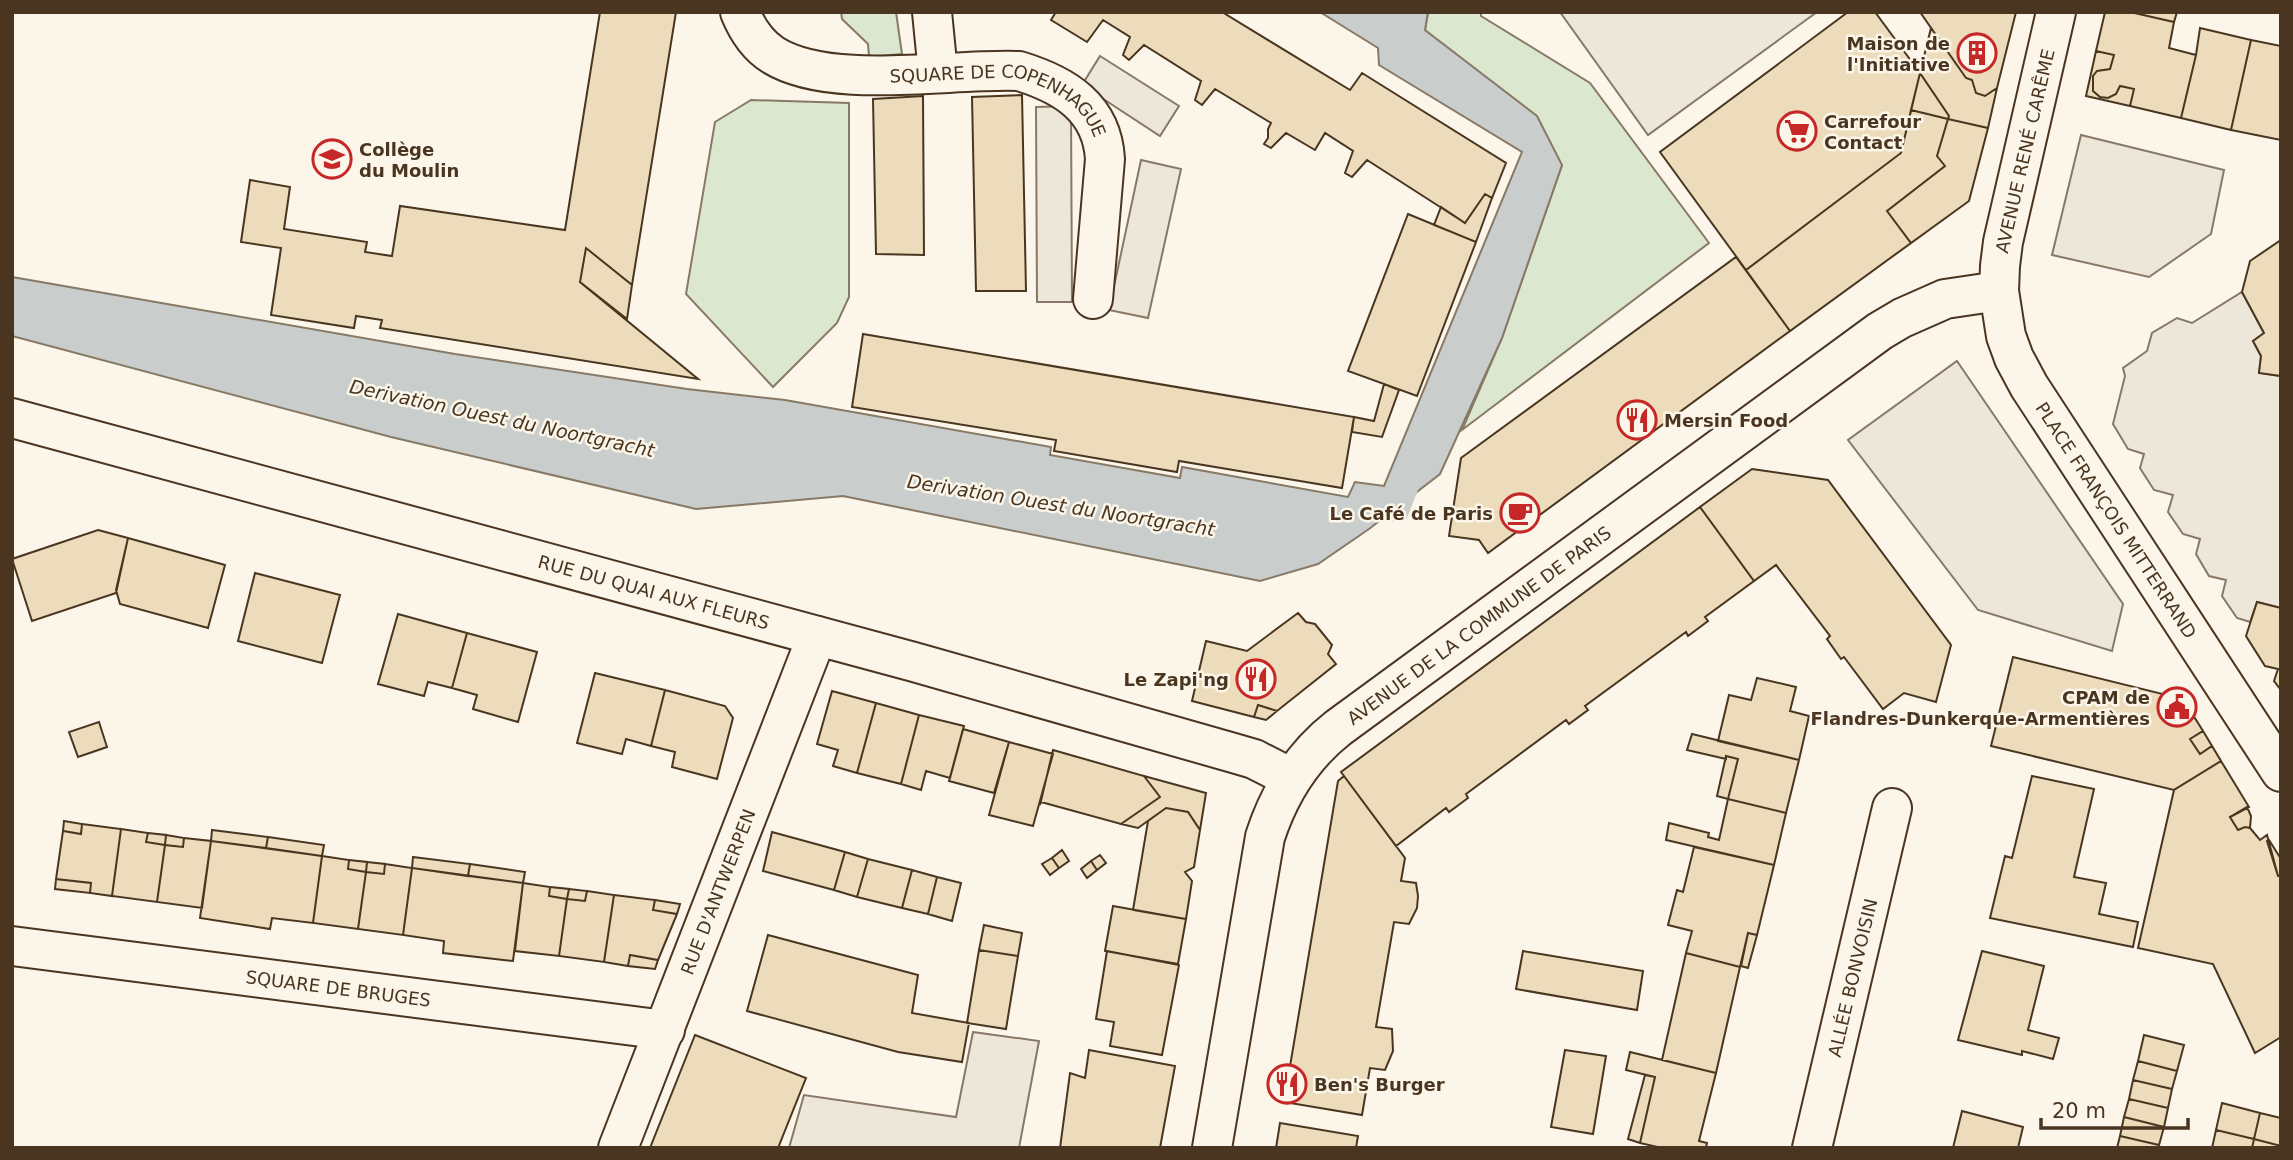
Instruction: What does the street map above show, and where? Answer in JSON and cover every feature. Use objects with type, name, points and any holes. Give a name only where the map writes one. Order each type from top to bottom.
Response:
[{"type":"street","name":"SQUARE DE COPENHAGUE","points":[[740,12],[752,34],[771,54],[796,66],[828,72],[1019,71],[1037,76],[1073,97],[1087,109],[1097,123],[1104,141],[1105,159],[1093,299]]},
{"type":"street","points":[[932,12],[938,73]]},
{"type":"street","name":"AVENUE RENÉ CARÊME","points":[[1999,291],[2003,242],[2056,12]]},
{"type":"street","name":"PLACE FRANÇOIS MITTERRAND","points":[[1999,291],[2006,336],[2029,386],[2281,772]]},
{"type":"street","name":"AVENUE DE LA COMMUNE DE PARIS","points":[[1212,1148],[1265,838],[1272,815],[1291,778],[1314,750],[1338,728],[1881,331],[1912,313],[1945,299],[1999,291]]},
{"type":"street","name":"RUE DU QUAI AUX FLEURS","points":[[12,418],[817,636],[1237,754],[1254,759],[1291,778]]},
{"type":"street","name":"RUE D'ANTWERPEN","points":[[618,1148],[817,636]]},
{"type":"street","name":"ALLÉE BONVOISIN","points":[[1812,1148],[1892,808]]},
{"type":"street","name":"SQUARE DE BRUGES","points":[[12,946],[665,1030]]},
{"type":"green space","points":[[841,12],[896,12],[902,54],[869,57],[868,44],[842,19]]},
{"type":"green space","points":[[1428,12],[1481,12],[1481,16],[1590,83],[1709,243],[1462,430],[1502,338],[1562,165],[1425,30]]},
{"type":"green space","points":[[751,100],[849,103],[849,297],[837,323],[773,387],[686,294],[715,122]]},
{"type":"shaded area","points":[[1560,12],[1817,12],[1648,135]]},
{"type":"shaded area","points":[[1100,56],[1179,106],[1160,136],[1082,85]]},
{"type":"shaded area","points":[[1071,106],[1072,302],[1037,302],[1036,107]]},
{"type":"shaded area","points":[[2081,135],[2224,170],[2211,234],[2149,277],[2052,255]]},
{"type":"shaded area","points":[[1141,160],[1181,169],[1148,318],[1109,310]]},
{"type":"shaded area","points":[[2242,292],[2264,333],[2253,341],[2261,356],[2259,373],[2281,376],[2281,608],[2257,602],[2250,622],[2237,618],[2222,596],[2226,580],[2209,576],[2196,554],[2200,539],[2183,534],[2168,512],[2173,495],[2154,490],[2140,468],[2144,454],[2128,449],[2113,424],[2125,376],[2123,368],[2147,351],[2152,333],[2177,318],[2192,323]]},
{"type":"shaded area","points":[[1957,361],[2123,604],[2112,651],[1978,610],[1848,440]]},
{"type":"shaded area","points":[[973,1032],[1039,1041],[1019,1148],[789,1148],[804,1095],[956,1117]]},
{"type":"water","points":[[1320,12],[1428,12],[1425,30],[1537,116],[1562,165],[1502,338],[1440,474],[1369,529],[1318,564],[1260,581],[843,496],[696,509],[391,437],[12,336],[12,277],[455,354],[687,389],[785,400],[1051,447],[1050,455],[1180,478],[1182,467],[1348,497],[1355,482],[1384,486],[1522,152],[1379,65],[1378,48]]},
{"type":"building","points":[[600,12],[676,12],[632,285],[586,248],[580,282],[698,379],[380,328],[382,320],[356,316],[354,328],[271,315],[281,248],[241,242],[250,180],[290,187],[284,229],[367,242],[365,252],[392,256],[400,206],[565,230]]},
{"type":"building","points":[[1056,12],[1222,12],[1350,90],[1362,73],[1506,163],[1492,198],[1485,194],[1465,223],[1367,160],[1352,177],[1345,173],[1353,151],[1325,133],[1315,150],[1286,133],[1271,148],[1264,144],[1271,123],[1215,89],[1202,105],[1195,100],[1201,81],[1144,45],[1129,60],[1123,55],[1130,37],[1103,20],[1087,42],[1051,20]]},
{"type":"building","name":"Carrefour Contact","points":[[1848,12],[1875,12],[1920,73],[1901,153],[1746,270],[1660,152]]},
{"type":"building","name":"Maison de l'Initiative","points":[[1920,12],[2016,12],[1997,88],[1985,96],[1976,93],[1972,80],[1966,78]]},
{"type":"building","points":[[2105,12],[2130,12],[2174,22],[2169,48],[2196,55],[2181,118],[2130,106],[2134,89],[2120,86],[2116,94],[2108,98],[2100,97],[2093,91],[2093,76],[2097,71],[2110,69],[2114,55],[2096,51]]},
{"type":"building","points":[[2130,12],[2177,12],[2174,22]]},
{"type":"building","points":[[1931,28],[1966,78],[1972,80],[1976,93],[1985,96],[1997,88],[1988,128],[1948,119],[1949,116],[1920,73]]},
{"type":"building","points":[[2200,28],[2251,40],[2231,130],[2181,118]]},
{"type":"building","points":[[2251,40],[2281,46],[2281,140],[2231,130]]},
{"type":"building","points":[[2096,51],[2114,55],[2110,69],[2097,71],[2093,76],[2093,91],[2100,97],[2108,98],[2116,94],[2120,86],[2134,89],[2130,106],[2086,96]]},
{"type":"building","points":[[1920,73],[1949,116],[1948,119],[1911,110]]},
{"type":"building","points":[[1022,95],[1026,291],[976,291],[972,97]]},
{"type":"building","points":[[923,96],[924,255],[876,254],[873,99]]},
{"type":"building","points":[[1911,110],[1948,119],[1937,156],[1945,166],[1887,211],[1911,243],[1790,331],[1746,270],[1901,153]]},
{"type":"building","points":[[1948,119],[1988,128],[1969,201],[1911,243],[1887,211],[1945,166],[1937,156]]},
{"type":"building","points":[[1485,194],[1492,198],[1476,242],[1434,225],[1441,207],[1465,223]]},
{"type":"building","points":[[1408,214],[1476,242],[1417,396],[1348,371]]},
{"type":"building","points":[[2281,240],[2281,376],[2259,373],[2261,356],[2253,341],[2264,333],[2242,292],[2250,261]]},
{"type":"building","points":[[586,248],[632,285],[627,319],[580,282]]},
{"type":"building","points":[[1736,257],[1790,331],[1488,553],[1479,540],[1449,536],[1461,458]]},
{"type":"building","points":[[863,334],[1354,417],[1342,488],[1179,461],[1177,472],[1054,451],[1056,440],[852,407]]},
{"type":"building","points":[[1384,384],[1399,390],[1382,437],[1352,432],[1354,417],[1374,421]]},
{"type":"building","points":[[1752,469],[1828,480],[1951,645],[1936,702],[1904,693],[1883,709],[1844,657],[1841,659],[1827,639],[1830,636],[1776,565],[1754,581],[1700,507]]},
{"type":"building","points":[[1700,507],[1754,581],[1705,617],[1708,621],[1688,636],[1686,632],[1585,706],[1588,710],[1569,724],[1566,720],[1466,794],[1468,798],[1449,812],[1446,808],[1396,846],[1341,772]]},
{"type":"building","points":[[98,530],[128,538],[116,593],[32,621],[12,559]]},
{"type":"building","points":[[128,538],[225,565],[208,628],[120,604],[116,590]]},
{"type":"building","points":[[255,573],[340,595],[322,663],[238,641]]},
{"type":"building","points":[[2257,602],[2281,608],[2281,690],[2274,681],[2278,669],[2265,666],[2246,636]]},
{"type":"building","name":"Le Zapi'ng","points":[[1298,613],[1306,622],[1315,624],[1332,645],[1328,654],[1336,664],[1277,711],[1258,705],[1254,717],[1192,701],[1206,641],[1247,651]]},
{"type":"building","points":[[398,614],[467,633],[452,688],[428,682],[424,696],[378,684]]},
{"type":"building","points":[[467,633],[537,652],[518,722],[473,709],[477,695],[452,688]]},
{"type":"building","points":[[2013,657],[2183,699],[2203,731],[2190,739],[2200,754],[2212,746],[2221,761],[2174,790],[1991,746]]},
{"type":"building","points":[[595,673],[665,690],[651,746],[626,739],[622,754],[577,743]]},
{"type":"building","points":[[1757,678],[1796,687],[1790,711],[1809,716],[1799,760],[1718,741],[1729,695],[1751,700]]},
{"type":"building","points":[[665,690],[725,706],[733,718],[717,779],[672,767],[675,752],[651,746]]},
{"type":"building","points":[[832,691],[876,703],[857,773],[833,766],[838,750],[817,744]]},
{"type":"building","points":[[876,703],[919,715],[901,784],[857,773]]},
{"type":"building","points":[[1258,705],[1277,711],[1266,720],[1254,717]]},
{"type":"building","points":[[919,715],[964,726],[950,778],[926,771],[921,790],[901,784]]},
{"type":"building","points":[[99,722],[107,747],[78,757],[69,732]]},
{"type":"building","points":[[963,729],[1009,742],[994,793],[949,781]]},
{"type":"building","points":[[2203,731],[2212,746],[2200,754],[2190,739]]},
{"type":"building","points":[[1692,734],[1799,760],[1786,813],[1728,799],[1738,759],[1687,750]]},
{"type":"building","points":[[1009,742],[1053,754],[1033,826],[989,815]]},
{"type":"building","points":[[1053,750],[1144,776],[1160,797],[1121,824],[1041,802],[1040,805]]},
{"type":"building","points":[[1726,756],[1738,759],[1728,799],[1717,796]]},
{"type":"building","points":[[2221,761],[2249,807],[2230,817],[2238,830],[2250,828],[2260,840],[2267,835],[2278,876],[2281,875],[2281,1037],[2255,1053],[2213,964],[2138,948],[2174,790]]},
{"type":"building","points":[[1144,776],[1206,793],[1200,830],[1188,812],[1166,808],[1138,828],[1121,824],[1160,797]]},
{"type":"building","points":[[1344,776],[1405,858],[1401,881],[1416,883],[1418,896],[1417,908],[1409,924],[1394,922],[1376,1027],[1392,1029],[1393,1051],[1385,1070],[1370,1068],[1362,1115],[1284,1102],[1338,781]]},
{"type":"building","points":[[2032,776],[2094,789],[2074,877],[2106,883],[2099,914],[2138,922],[2133,947],[1990,918],[2005,856],[2012,858]]},
{"type":"building","points":[[1728,799],[1786,813],[1774,865],[1666,840],[1669,823],[1709,833],[1708,837],[1719,840]]},
{"type":"building","points":[[2247,807],[2251,816],[2250,828],[2238,830],[2230,817]]},
{"type":"building","points":[[1166,808],[1188,812],[1200,830],[1194,867],[1185,872],[1192,881],[1186,919],[1133,910],[1148,821]]},
{"type":"building","points":[[64,821],[82,824],[81,834],[63,831]]},
{"type":"building","points":[[82,824],[121,829],[112,896],[90,893],[91,883],[56,879],[63,831],[81,834]]},
{"type":"building","points":[[121,829],[148,833],[146,842],[165,845],[157,902],[112,896]]},
{"type":"building","points":[[212,830],[268,837],[266,848],[211,841]]},
{"type":"building","points":[[772,832],[845,852],[834,890],[763,871]]},
{"type":"building","points":[[148,833],[166,835],[165,845],[146,842]]},
{"type":"building","points":[[166,835],[184,838],[183,847],[165,845]]},
{"type":"building","points":[[268,837],[324,845],[322,856],[266,848]]},
{"type":"building","points":[[184,838],[211,841],[202,908],[157,902],[165,845],[183,847]]},
{"type":"building","points":[[2269,840],[2281,859],[2281,875],[2278,876],[2267,841]]},
{"type":"building","points":[[211,841],[322,856],[313,923],[272,918],[270,929],[200,918]]},
{"type":"building","points":[[1694,847],[1774,865],[1757,935],[1748,933],[1740,967],[1686,953],[1692,931],[1668,925],[1677,890],[1683,892]]},
{"type":"building","points":[[1062,850],[1069,861],[1059,868],[1052,858]]},
{"type":"building","points":[[845,852],[868,859],[857,897],[834,890]]},
{"type":"building","points":[[1100,855],[1106,863],[1097,870],[1091,861]]},
{"type":"building","points":[[322,856],[349,860],[348,869],[366,872],[358,929],[313,923]]},
{"type":"building","points":[[413,857],[470,864],[468,876],[412,868]]},
{"type":"building","points":[[1052,858],[1059,868],[1050,875],[1042,864]]},
{"type":"building","points":[[868,859],[912,870],[902,908],[857,897]]},
{"type":"building","points":[[349,860],[367,862],[366,872],[348,869]]},
{"type":"building","points":[[1091,861],[1097,870],[1087,878],[1081,869]]},
{"type":"building","points":[[367,862],[385,864],[384,874],[366,872]]},
{"type":"building","points":[[385,864],[412,868],[403,935],[358,929],[366,872],[384,874]]},
{"type":"building","points":[[470,864],[525,872],[523,883],[468,876]]},
{"type":"building","points":[[412,868],[523,883],[513,961],[443,953],[444,941],[403,935]]},
{"type":"building","points":[[912,870],[937,877],[928,914],[902,908]]},
{"type":"building","points":[[937,877],[961,883],[952,921],[928,914]]},
{"type":"building","points":[[56,879],[91,883],[90,893],[55,889]]},
{"type":"building","points":[[523,883],[550,887],[549,896],[567,899],[559,956],[515,951]]},
{"type":"building","points":[[550,887],[569,889],[567,899],[549,896]]},
{"type":"building","points":[[569,889],[587,891],[585,901],[567,899]]},
{"type":"building","points":[[587,891],[614,895],[604,962],[559,956],[567,899],[585,901]]},
{"type":"building","points":[[614,895],[655,900],[653,910],[677,914],[658,960],[630,955],[628,966],[604,962]]},
{"type":"building","points":[[655,900],[680,904],[677,914],[653,910]]},
{"type":"building","points":[[1113,906],[1186,919],[1178,964],[1105,951]]},
{"type":"building","points":[[984,925],[1022,933],[1018,956],[979,950]]},
{"type":"building","points":[[1748,933],[1757,935],[1748,968],[1741,966]]},
{"type":"building","points":[[768,935],[918,975],[912,1013],[969,1023],[962,1062],[898,1052],[747,1011]]},
{"type":"building","points":[[979,950],[1018,956],[1006,1029],[967,1023]]},
{"type":"building","points":[[1107,951],[1179,965],[1162,1055],[1110,1046],[1114,1022],[1096,1019]]},
{"type":"building","points":[[1523,951],[1643,971],[1637,1010],[1516,989]]},
{"type":"building","points":[[1982,951],[2044,966],[2028,1030],[2059,1038],[2053,1059],[2022,1051],[2022,1055],[1958,1040]]},
{"type":"building","points":[[1686,953],[1740,967],[1716,1073],[1662,1060]]},
{"type":"building","points":[[630,955],[658,960],[655,969],[628,966]]},
{"type":"building","points":[[695,1035],[806,1078],[778,1148],[650,1148]]},
{"type":"building","points":[[2144,1035],[2184,1045],[2177,1071],[2138,1061]]},
{"type":"building","points":[[1089,1050],[1175,1066],[1160,1148],[1060,1148],[1070,1073],[1085,1078]]},
{"type":"building","points":[[1565,1050],[1606,1056],[1593,1134],[1551,1127]]},
{"type":"building","points":[[1630,1052],[1716,1073],[1699,1141],[1707,1143],[1706,1148],[1662,1148],[1640,1143],[1655,1077],[1626,1070]]},
{"type":"building","points":[[2138,1061],[2177,1071],[2172,1089],[2133,1080]]},
{"type":"building","points":[[1645,1075],[1655,1077],[1640,1143],[1628,1139]]},
{"type":"building","points":[[2133,1080],[2172,1089],[2168,1108],[2129,1099]]},
{"type":"building","points":[[2129,1099],[2168,1108],[2164,1127],[2124,1117]]},
{"type":"building","points":[[2222,1103],[2260,1113],[2254,1139],[2216,1130]]},
{"type":"building","points":[[1962,1111],[2023,1127],[2018,1148],[1953,1148]]},
{"type":"building","points":[[2260,1113],[2281,1118],[2281,1146],[2254,1139]]},
{"type":"building","points":[[2124,1117],[2164,1127],[2159,1145],[2120,1136]]},
{"type":"building","points":[[1280,1123],[1358,1136],[1356,1148],[1276,1148]]},
{"type":"building","points":[[2216,1130],[2254,1139],[2252,1148],[2212,1148]]},
{"type":"building","points":[[2120,1136],[2159,1145],[2158,1148],[2117,1148]]},
{"type":"building","points":[[2254,1139],[2281,1146],[2281,1148],[2252,1148]]},
{"type":"waterway","name":"Derivation Ouest du Noortgracht","points":[[1371,514],[1401,514],[1412,486]]},
{"type":"place","name":"Maison de l'Initiative","points":[[1977,53]]},
{"type":"place","name":"Carrefour Contact","points":[[1797,131]]},
{"type":"place","name":"Collège du Moulin","points":[[332,159]]},
{"type":"place","name":"Mersin Food","points":[[1637,420]]},
{"type":"place","name":"Le Café de Paris","points":[[1520,513]]},
{"type":"place","name":"Le Zapi'ng","points":[[1256,679]]},
{"type":"place","name":"CPAM de Flandres-Dunkerque-Armentières","points":[[2177,707]]},
{"type":"place","name":"Ben's Burger","points":[[1287,1084]]}]
